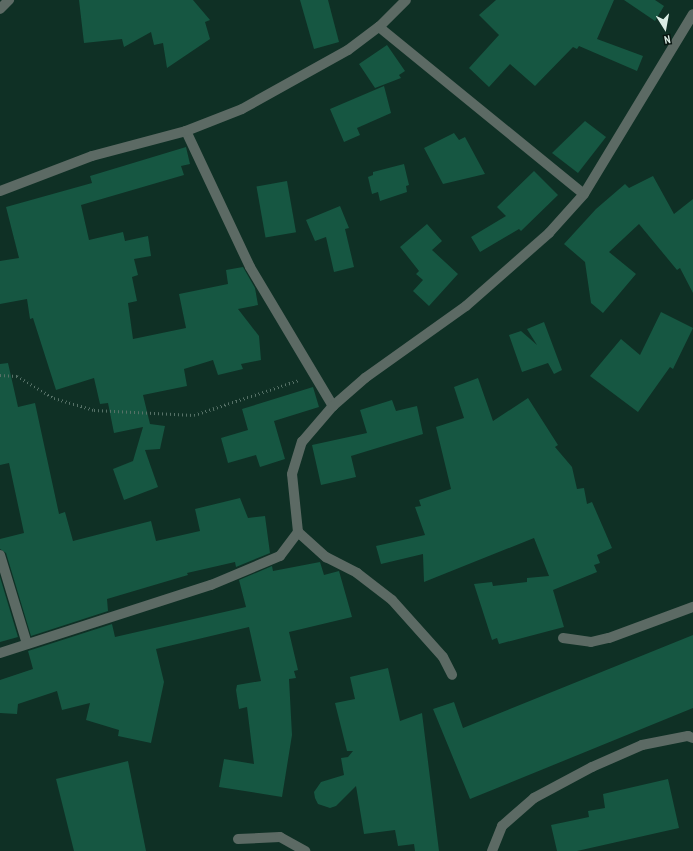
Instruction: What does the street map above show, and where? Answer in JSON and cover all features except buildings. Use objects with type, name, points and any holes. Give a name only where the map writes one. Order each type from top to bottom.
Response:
[{"type":"street","points":[[0,9],[8,0]]},
{"type":"street","points":[[0,191],[92,156],[186,131],[242,109],[312,72],[379,28],[406,0]]},
{"type":"street","points":[[0,653],[263,565],[290,547],[298,532],[292,474],[295,459],[302,442],[333,406],[376,370],[466,306],[549,233],[584,194],[693,14]]},
{"type":"street","points":[[379,28],[584,194]]},
{"type":"street","points":[[186,131],[250,267],[333,406]]},
{"type":"street","points":[[298,532],[326,557],[357,573],[380,590],[443,657],[452,675]]},
{"type":"street","points":[[0,555],[27,644]]},
{"type":"street","points":[[563,638],[591,642],[609,638],[693,607]]},
{"type":"street","points":[[492,851],[502,826],[534,798],[592,766],[642,746],[688,736],[693,738]]},
{"type":"street","points":[[238,839],[280,837],[305,851]]},
{"type":"path","points":[[0,375],[17,376],[54,398],[94,410],[194,415],[314,374]]}]
